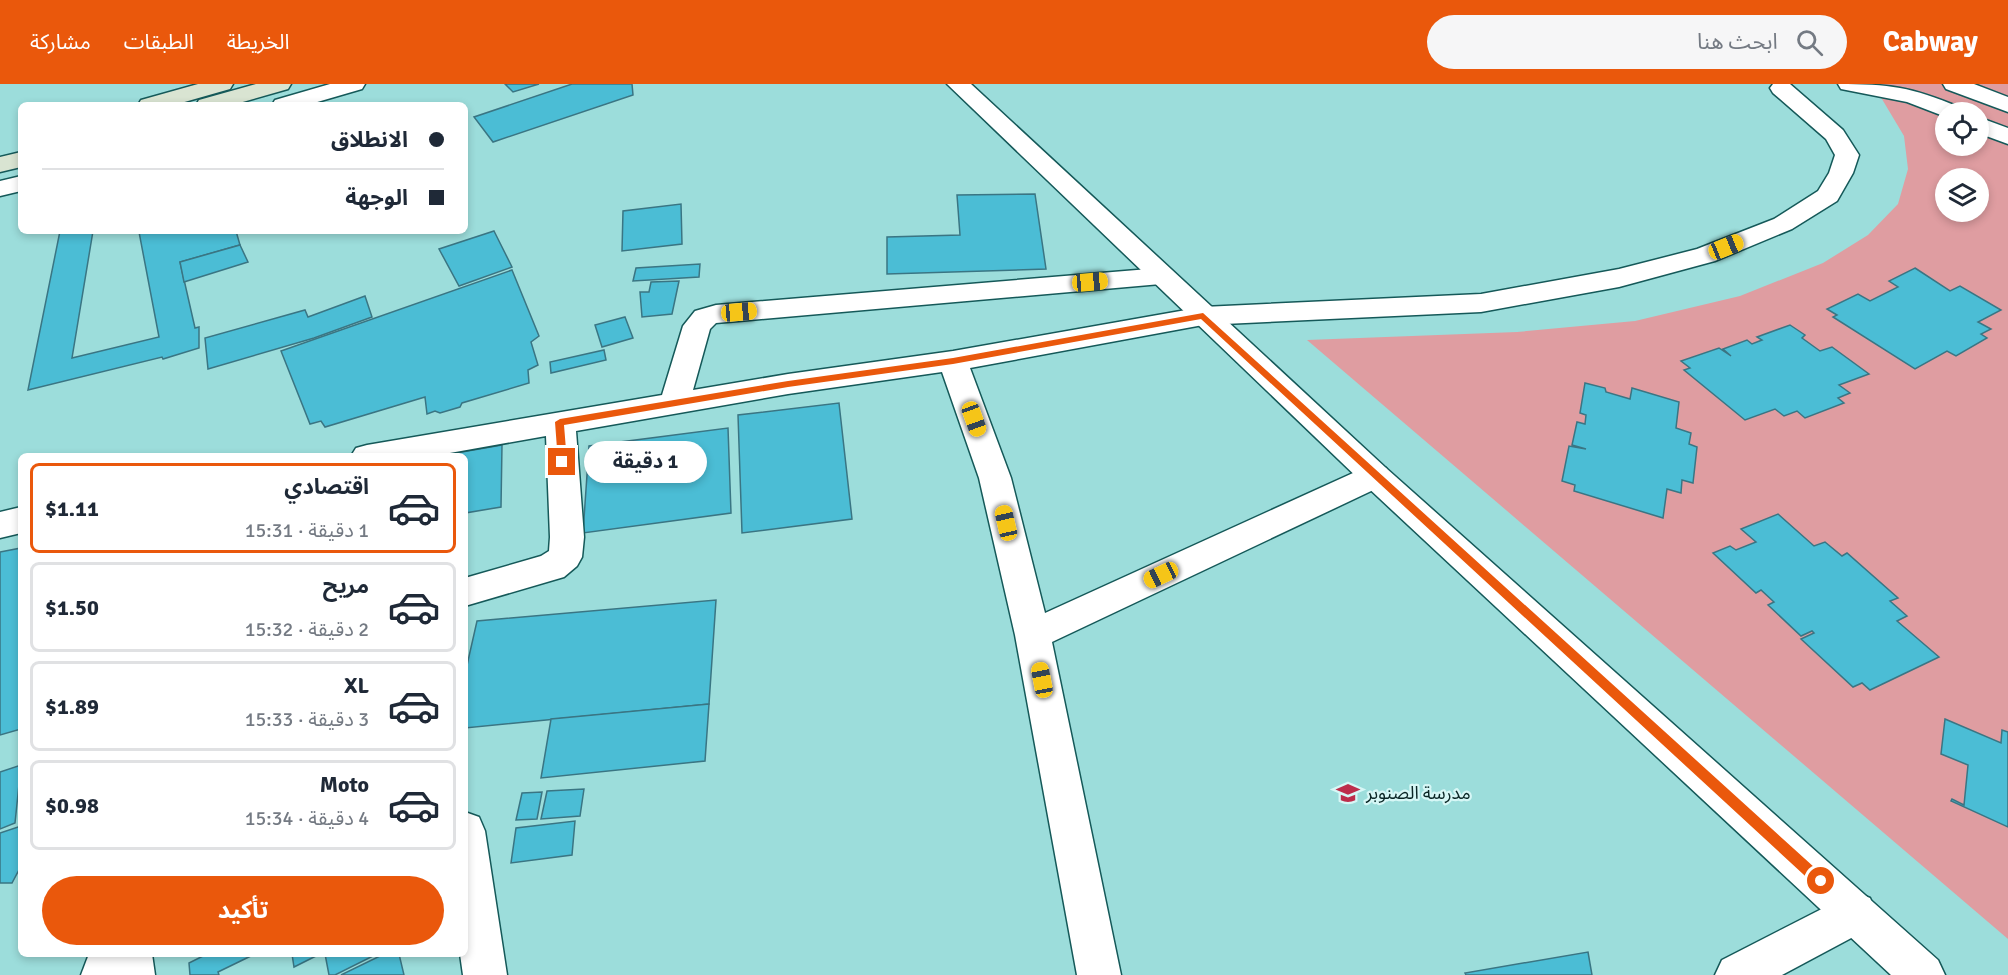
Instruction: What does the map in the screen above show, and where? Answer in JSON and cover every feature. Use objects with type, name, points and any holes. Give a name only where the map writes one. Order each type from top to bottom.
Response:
[{"type":"main road","points":[[159,102],[222,84]]},
{"type":"main road","points":[[217,102],[280,84]]},
{"type":"main road","points":[[0,148],[18,143]]},
{"type":"main road","points":[[0,165],[18,160]]},
{"type":"street","points":[[293,102],[354,84]]},
{"type":"street","points":[[958,84],[1375,476],[1923,975]]},
{"type":"street","points":[[1954,84],[2008,105]]},
{"type":"street","points":[[1777,86],[1913,96],[1935,105]]},
{"type":"street","points":[[384,453],[674,403],[953,361],[1203,316],[1481,303],[1619,278],[1706,255],[1784,224],[1828,196],[1841,173],[1847,155],[1836,135],[1777,86]]},
{"type":"street","points":[[1832,91],[1836,135]]},
{"type":"street","points":[[1989,129],[2008,137]]},
{"type":"street","points":[[0,189],[18,184]]},
{"type":"street","points":[[674,403],[697,326],[705,317],[716,314],[1161,276]]},
{"type":"street","points":[[953,361],[995,478],[1033,635],[1098,975]]},
{"type":"street","points":[[468,591],[552,567],[565,557],[567,537],[560,422]]},
{"type":"street","points":[[1033,635],[1375,476]]},
{"type":"street","points":[[0,525],[18,521]]},
{"type":"street","points":[[468,853],[485,975]]},
{"type":"street","points":[[1737,975],[1855,913]]},
{"type":"street","points":[[103,975],[110,957]]},
{"type":"street","points":[[130,957],[133,975]]},
{"type":"shaded area","points":[[1873,84],[2008,84],[2008,939],[1307,340],[1517,332],[1635,321],[1740,296],[1823,263],[1868,235],[1898,204],[1908,169],[1904,136]]},
{"type":"building","points":[[505,84],[539,84],[513,92]]},
{"type":"building","points":[[572,84],[632,84],[633,95],[493,142],[474,117]]},
{"type":"building","points":[[1035,194],[1046,269],[887,274],[887,237],[960,235],[957,195]]},
{"type":"building","points":[[681,204],[682,244],[622,251],[623,211]]},
{"type":"building","points":[[494,231],[512,267],[459,286],[439,249]]},
{"type":"building","points":[[59,234],[93,234],[72,358],[159,337],[139,234],[237,234],[240,245],[180,262],[195,328],[199,327],[199,348],[163,359],[162,357],[28,390]]},
{"type":"building","points":[[240,245],[248,262],[184,282],[180,262]]},
{"type":"building","points":[[700,264],[699,277],[633,281],[636,268]]},
{"type":"building","points":[[1915,268],[1950,291],[1960,286],[2001,310],[1978,322],[1991,329],[1981,334],[1987,338],[1956,356],[1947,351],[1915,369],[1833,317],[1837,315],[1827,309],[1858,294],[1870,301],[1898,287],[1889,281]]},
{"type":"building","points":[[512,270],[539,336],[531,342],[538,365],[528,370],[529,383],[462,403],[460,407],[440,413],[435,411],[427,414],[425,397],[325,427],[321,421],[310,424],[281,351]]},
{"type":"building","points":[[679,281],[672,314],[642,317],[640,292],[649,292],[651,282]]},
{"type":"building","points":[[365,296],[372,317],[314,338],[208,369],[205,338],[305,310],[308,317]]},
{"type":"building","points":[[625,317],[633,338],[602,347],[595,325]]},
{"type":"building","points":[[1790,325],[1805,335],[1802,338],[1820,351],[1832,347],[1869,374],[1839,385],[1850,393],[1838,398],[1844,403],[1805,418],[1797,411],[1784,416],[1775,409],[1745,420],[1684,370],[1690,368],[1681,361],[1719,348],[1731,356],[1723,349],[1747,340],[1752,344],[1762,340],[1757,337]]},
{"type":"building","points":[[604,350],[606,360],[551,373],[550,362]]},
{"type":"building","points":[[1585,383],[1605,388],[1606,392],[1630,399],[1632,388],[1679,402],[1676,428],[1691,433],[1689,444],[1697,447],[1693,483],[1682,480],[1681,493],[1667,489],[1663,518],[1574,491],[1575,485],[1562,481],[1569,446],[1586,449],[1572,445],[1577,422],[1585,424],[1586,415],[1580,413]]},
{"type":"building","points":[[839,403],[852,519],[742,533],[738,415]]},
{"type":"building","points":[[728,428],[731,513],[583,533],[589,446]]},
{"type":"building","points":[[502,445],[501,507],[468,512],[468,453],[456,453]]},
{"type":"building","points":[[1778,514],[1814,546],[1825,542],[1842,556],[1847,553],[1898,598],[1890,601],[1907,616],[1897,621],[1939,657],[1870,690],[1862,683],[1853,687],[1801,639],[1814,633],[1812,631],[1801,636],[1768,605],[1774,602],[1761,590],[1756,593],[1713,553],[1730,546],[1736,550],[1756,542],[1741,529]]},
{"type":"building","points":[[18,549],[18,730],[0,735],[0,552]]},
{"type":"building","points":[[716,600],[709,704],[468,728],[468,661],[477,621]]},
{"type":"building","points":[[709,704],[705,761],[541,778],[551,719]]},
{"type":"building","points":[[1945,719],[2001,743],[2002,730],[2008,732],[2008,827],[1951,801],[1952,799],[1964,805],[1968,765],[1941,754]]},
{"type":"building","points":[[18,766],[15,823],[0,829],[0,772]]},
{"type":"building","points":[[584,789],[580,816],[541,819],[547,791]]},
{"type":"building","points":[[542,792],[537,819],[516,820],[522,793]]},
{"type":"building","points":[[575,821],[572,855],[511,863],[516,828]]},
{"type":"building","points":[[18,827],[18,872],[12,883],[0,883],[0,833]]},
{"type":"building","points":[[1588,952],[1592,975],[1466,975],[1465,973]]},
{"type":"building","points":[[201,957],[249,957],[218,972],[219,975],[190,975],[189,963]]},
{"type":"building","points":[[292,957],[314,957],[294,967]]},
{"type":"building","points":[[326,957],[371,957],[335,975],[329,975]]},
{"type":"building","points":[[378,957],[400,957],[404,975],[341,975]]},
{"type":"place","name":"مدرسة الصنوبر","points":[[1348,793]]},
{"type":"route","points":[[562,462],[560,422],[788,384],[953,361],[1203,316],[1375,476],[1821,881]]}]
